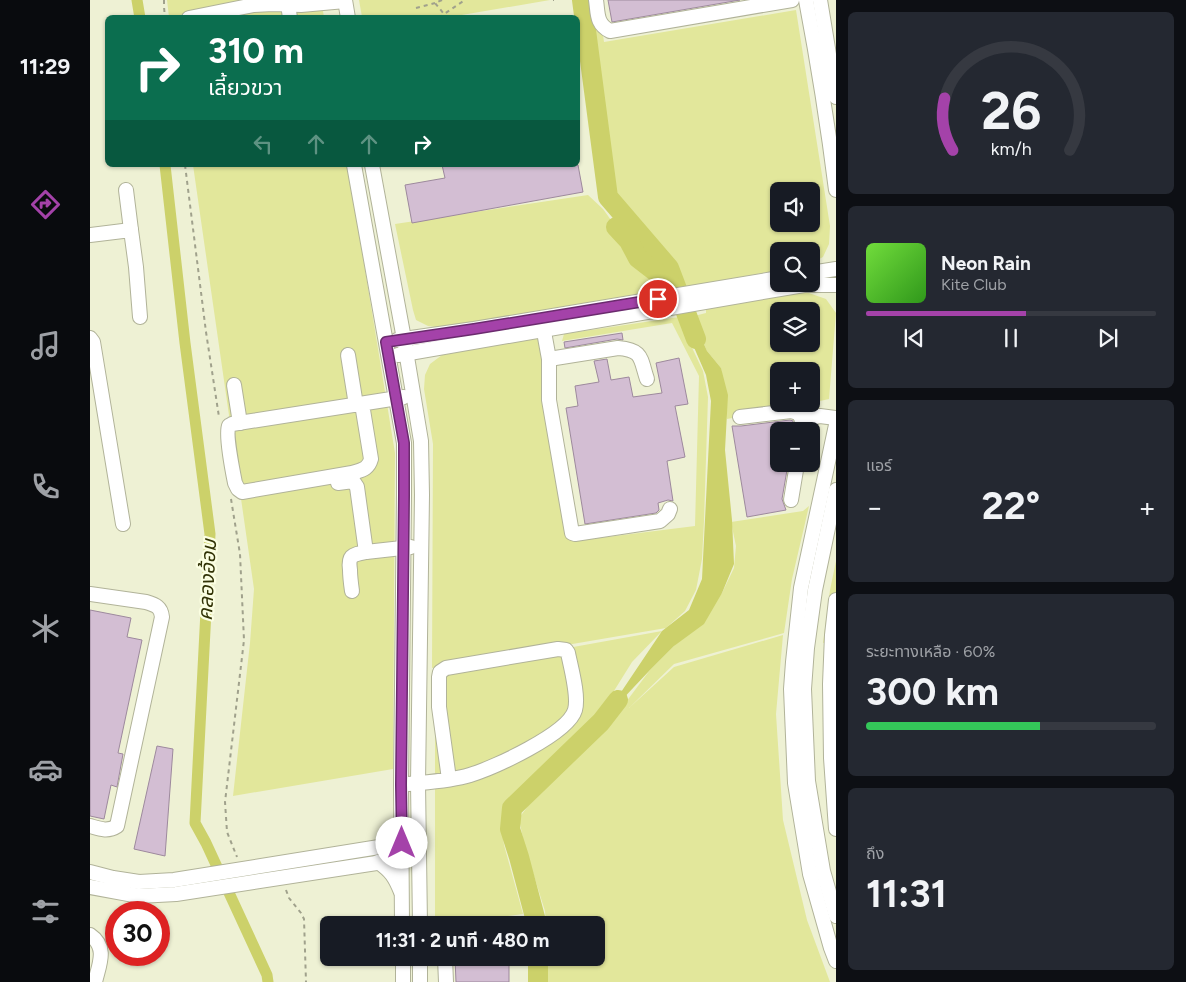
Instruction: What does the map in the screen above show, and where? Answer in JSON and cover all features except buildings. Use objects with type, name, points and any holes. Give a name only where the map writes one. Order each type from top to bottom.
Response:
[{"type":"street","points":[[596,0],[600,24],[610,31],[770,2],[792,0]]},
{"type":"street","points":[[806,0],[825,37],[836,190]]},
{"type":"street","points":[[820,0],[836,98]]},
{"type":"street","points":[[204,15],[254,5],[289,11],[300,5],[345,1],[347,15]]},
{"type":"street","points":[[328,2],[330,15]]},
{"type":"street","points":[[354,167],[404,443],[401,785],[402,916]]},
{"type":"street","points":[[372,167],[422,441],[418,783],[420,916]]},
{"type":"street","points":[[126,190],[136,267],[140,317]]},
{"type":"street","points":[[90,235],[131,230]]},
{"type":"street","points":[[820,272],[836,269]]},
{"type":"street","points":[[386,342],[405,346],[543,324],[693,298],[770,280]]},
{"type":"street","points":[[693,298],[804,285],[836,285]]},
{"type":"street","points":[[543,324],[549,360],[549,400],[572,533],[660,521],[668,514],[670,509]]},
{"type":"street","points":[[90,338],[94,342],[123,524]]},
{"type":"street","points":[[389,357],[405,346]]},
{"type":"street","points":[[549,360],[618,348],[629,349],[636,352],[640,357],[647,379]]},
{"type":"street","points":[[348,356],[359,404],[371,460],[369,465],[365,469],[352,473],[242,492],[238,489],[235,483],[228,438],[229,425],[240,423],[359,404],[414,395]]},
{"type":"street","points":[[234,385],[240,423]]},
{"type":"street","points":[[740,417],[790,411],[798,413],[801,422]]},
{"type":"street","points":[[808,422],[820,416],[836,418]]},
{"type":"street","points":[[836,425],[801,588],[801,647],[807,665],[804,689],[808,782],[823,871],[836,916]]},
{"type":"street","points":[[792,500],[795,472]]},
{"type":"street","points":[[233,498],[352,482],[356,487],[366,552]]},
{"type":"street","points":[[836,490],[801,647],[792,662],[791,689],[795,783],[810,874],[836,962]]},
{"type":"street","points":[[352,591],[349,562],[356,554],[421,546]]},
{"type":"street","points":[[90,594],[146,602],[155,605],[161,611],[162,617],[117,826],[106,830],[90,826]]},
{"type":"street","points":[[836,600],[831,652],[831,758],[836,829]]},
{"type":"street","points":[[801,647],[831,652]]},
{"type":"street","points":[[401,785],[449,779],[469,775],[501,762],[548,738],[568,722],[575,712],[576,698],[566,650],[558,649],[442,670],[439,677],[439,707],[449,779]]},
{"type":"street","points":[[792,662],[831,666]]},
{"type":"street","points":[[376,848],[392,838],[402,818]]},
{"type":"street","points":[[90,872],[139,882],[174,880],[420,840]]},
{"type":"street","points":[[90,888],[139,896],[176,894],[420,856]]},
{"type":"street","points":[[378,862],[390,871],[402,895]]},
{"type":"street","points":[[90,935],[96,939],[101,952],[95,982]]},
{"type":"street","points":[[402,966],[403,982]]},
{"type":"street","points":[[420,966],[420,982]]},
{"type":"street","points":[[445,966],[446,982]]},
{"type":"path","points":[[164,0],[165,15]]},
{"type":"path","points":[[416,8],[442,0]]},
{"type":"path","points":[[435,3],[444,14],[465,0]]},
{"type":"path","points":[[185,167],[219,419]]},
{"type":"path","points":[[233,498],[240,554],[244,640],[224,802],[227,832],[242,869]]},
{"type":"path","points":[[284,878],[289,898],[302,913],[304,919],[306,982]]},
{"type":"shaded area","points":[[167,0],[267,0],[201,15],[169,15]]},
{"type":"shaded area","points":[[321,0],[324,15],[223,15]]},
{"type":"shaded area","points":[[359,0],[550,0],[462,15],[362,15]]},
{"type":"shaded area","points":[[582,0],[598,0],[604,42],[796,10],[830,226],[829,244],[823,257],[820,258],[820,242],[770,242],[770,272],[685,287],[679,268],[614,198]]},
{"type":"shaded area","points":[[193,167],[348,167],[395,453],[393,769],[233,796],[254,589]]},
{"type":"shaded area","points":[[588,195],[603,209],[629,241],[638,258],[667,281],[666,290],[443,328],[428,326],[416,320],[395,224]]},
{"type":"shaded area","points":[[806,292],[826,299],[836,313],[829,399],[820,401],[820,362],[770,362],[770,411],[727,419],[721,368],[707,351],[694,316],[706,313],[706,309]]},
{"type":"shaded area","points":[[695,312],[698,331],[707,351],[721,368],[728,395],[725,450],[734,564],[722,593],[704,624],[674,646],[601,722],[662,631],[689,610],[702,579],[711,401],[706,375],[680,315]]},
{"type":"shaded area","points":[[679,317],[703,371],[708,397],[702,559],[696,590],[685,611],[666,628],[432,668],[433,444],[424,389],[425,375],[430,364],[442,355],[539,337],[542,344],[575,541],[695,526],[699,376],[672,323],[562,341],[564,334]]},
{"type":"shaded area","points":[[809,506],[792,579],[784,633],[674,664],[629,708],[674,667],[783,635],[776,714],[783,820],[807,920],[830,982],[545,982],[546,966],[605,966],[605,916],[545,916],[524,844],[519,818],[528,806],[605,730],[650,670],[722,593],[734,568],[736,546],[731,522],[803,511]]},
{"type":"shaded area","points":[[836,561],[836,609],[830,641],[823,643],[830,590]]},
{"type":"shaded area","points":[[662,631],[632,662],[594,723],[511,796],[501,821],[504,845],[523,914],[507,916],[435,916],[435,672]]},
{"type":"waterway","name":"คลองอ้อม","points":[[137,0],[140,15]]},
{"type":"waterway","points":[[582,0],[608,197],[669,268],[696,339]]},
{"type":"waterway","name":"คลองอ้อม","points":[[165,167],[185,343],[210,534],[195,823],[267,975],[268,982]]},
{"type":"waterway","points":[[616,227],[629,241],[638,258],[669,282],[668,289]]},
{"type":"waterway","points":[[535,916],[510,829],[512,808],[601,722],[618,700]]},
{"type":"waterway","points":[[538,966],[538,982]]},
{"type":"route","points":[[402,843],[404,443],[386,342],[658,299]]}]
